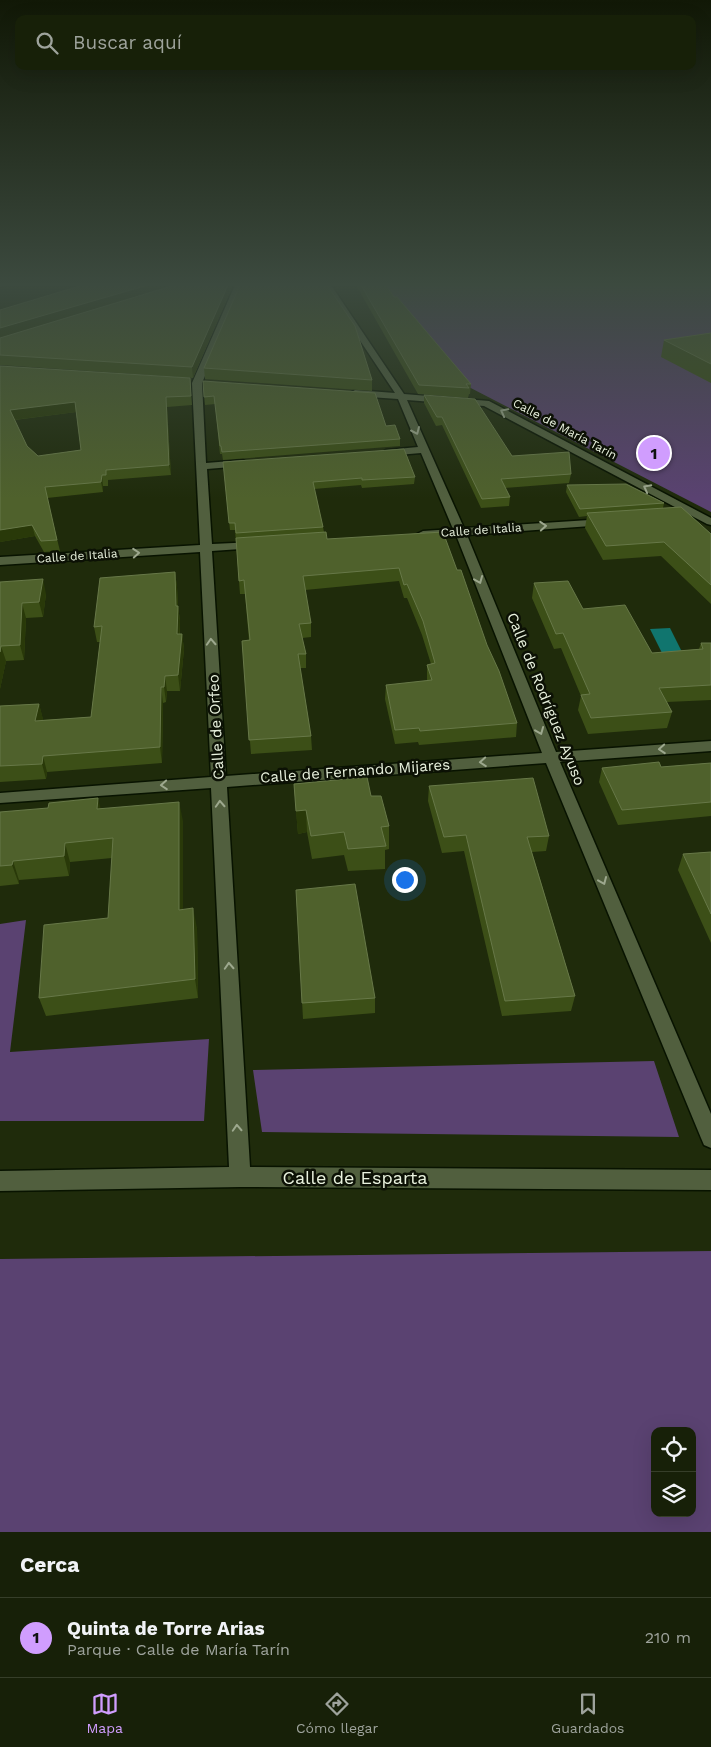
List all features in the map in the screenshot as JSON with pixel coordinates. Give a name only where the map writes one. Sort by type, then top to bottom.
[{"type":"street","name":"Calle de Orfeo","points":[[208,356],[197,383],[240,1177]]},
{"type":"street","name":"Calle de Rodríguez Ayuso","points":[[375,356],[401,396],[460,531],[551,758],[711,1138]]},
{"type":"street","points":[[343,393],[401,396]]},
{"type":"street","name":"Calle de María Tarín","points":[[401,396],[486,403],[711,522]]},
{"type":"street","points":[[376,453],[424,450]]},
{"type":"street","points":[[202,466],[250,463]]},
{"type":"street","points":[[673,517],[682,516],[690,511]]},
{"type":"street","name":"Calle de Italia","points":[[411,535],[614,521]]},
{"type":"street","name":"Calle de Italia","points":[[0,561],[264,544]]},
{"type":"street","name":"Calle de Fernando Mijares","points":[[0,798],[711,746]]},
{"type":"street","name":"Calle de Esparta","points":[[0,1181],[240,1177],[711,1180]]},
{"type":"shaded area","points":[[441,356],[711,356],[711,512],[463,384]]},
{"type":"shaded area","points":[[26,920],[10,1052],[209,1039],[204,1121],[0,1121],[0,924]]},
{"type":"shaded area","points":[[654,1061],[679,1137],[262,1132],[253,1070]]},
{"type":"shaded area","points":[[711,1251],[711,1532],[0,1532],[0,1259]]},
{"type":"water","points":[[670,628],[683,654],[663,655],[650,629]]},
{"type":"building","points":[[24,356],[197,356],[192,367]]},
{"type":"building","points":[[209,356],[365,356],[372,380],[204,368]]},
{"type":"building","points":[[402,356],[448,356],[471,384],[466,384],[469,388],[419,385]]},
{"type":"building","points":[[696,356],[711,356],[711,364]]},
{"type":"building","points":[[0,366],[190,378],[191,396],[166,397],[169,465],[106,470],[106,475],[102,475],[101,482],[45,487],[57,540],[41,541],[32,525],[0,530]],"holes":[[[75,402],[81,450],[38,456],[27,446],[10,410]]]},
{"type":"building","points":[[203,381],[375,393],[386,426],[395,425],[400,439],[222,452],[214,396],[204,397]]},
{"type":"building","points":[[424,395],[475,399],[512,456],[569,452],[571,474],[501,479],[510,497],[482,499],[442,417],[437,417]]},
{"type":"building","points":[[404,449],[415,477],[362,480],[362,478],[313,482],[323,527],[236,533],[235,523],[229,523],[223,462]]},
{"type":"building","points":[[626,484],[664,503],[580,509],[567,485]]},
{"type":"building","points":[[681,507],[711,534],[711,585],[664,542],[606,546],[587,513]]},
{"type":"building","points":[[326,532],[327,539],[443,532],[457,570],[461,570],[517,723],[420,731],[419,728],[395,730],[386,685],[432,680],[427,665],[435,663],[423,621],[407,584],[404,585],[399,568],[303,576],[311,623],[299,624],[306,654],[298,654],[311,736],[249,740],[242,641],[250,640],[244,580],[239,581],[236,538]]},
{"type":"building","points":[[175,572],[176,606],[178,606],[177,634],[182,634],[178,675],[165,676],[164,687],[161,687],[160,747],[43,756],[42,764],[0,766],[0,706],[39,704],[35,721],[91,717],[102,626],[94,627],[100,578]]},
{"type":"building","points":[[43,579],[39,602],[22,603],[20,645],[1,646],[0,652],[0,582]]},
{"type":"building","points":[[568,581],[583,609],[625,605],[652,653],[703,649],[701,643],[711,643],[711,685],[659,688],[672,712],[591,718],[581,695],[590,694],[563,633],[556,634],[534,583]]},
{"type":"building","points":[[659,762],[661,767],[711,763],[711,802],[622,810],[602,768]]},
{"type":"building","points":[[367,777],[371,796],[381,796],[389,826],[381,827],[386,846],[348,849],[344,832],[311,836],[306,810],[296,811],[294,784]]},
{"type":"building","points":[[533,778],[549,836],[527,837],[575,996],[505,1001],[466,835],[444,837],[429,786]]},
{"type":"building","points":[[98,798],[97,809],[179,802],[179,910],[193,908],[195,979],[39,998],[44,925],[108,918],[113,838],[65,843],[64,856],[13,861],[12,865],[0,866],[0,812],[48,808],[49,803]]},
{"type":"building","points":[[711,852],[711,914],[683,854]]},
{"type":"building","points":[[355,884],[375,998],[302,1003],[296,890]]},
{"type":"place","name":"Quinta de Torre Arias","points":[[654,453]]}]
